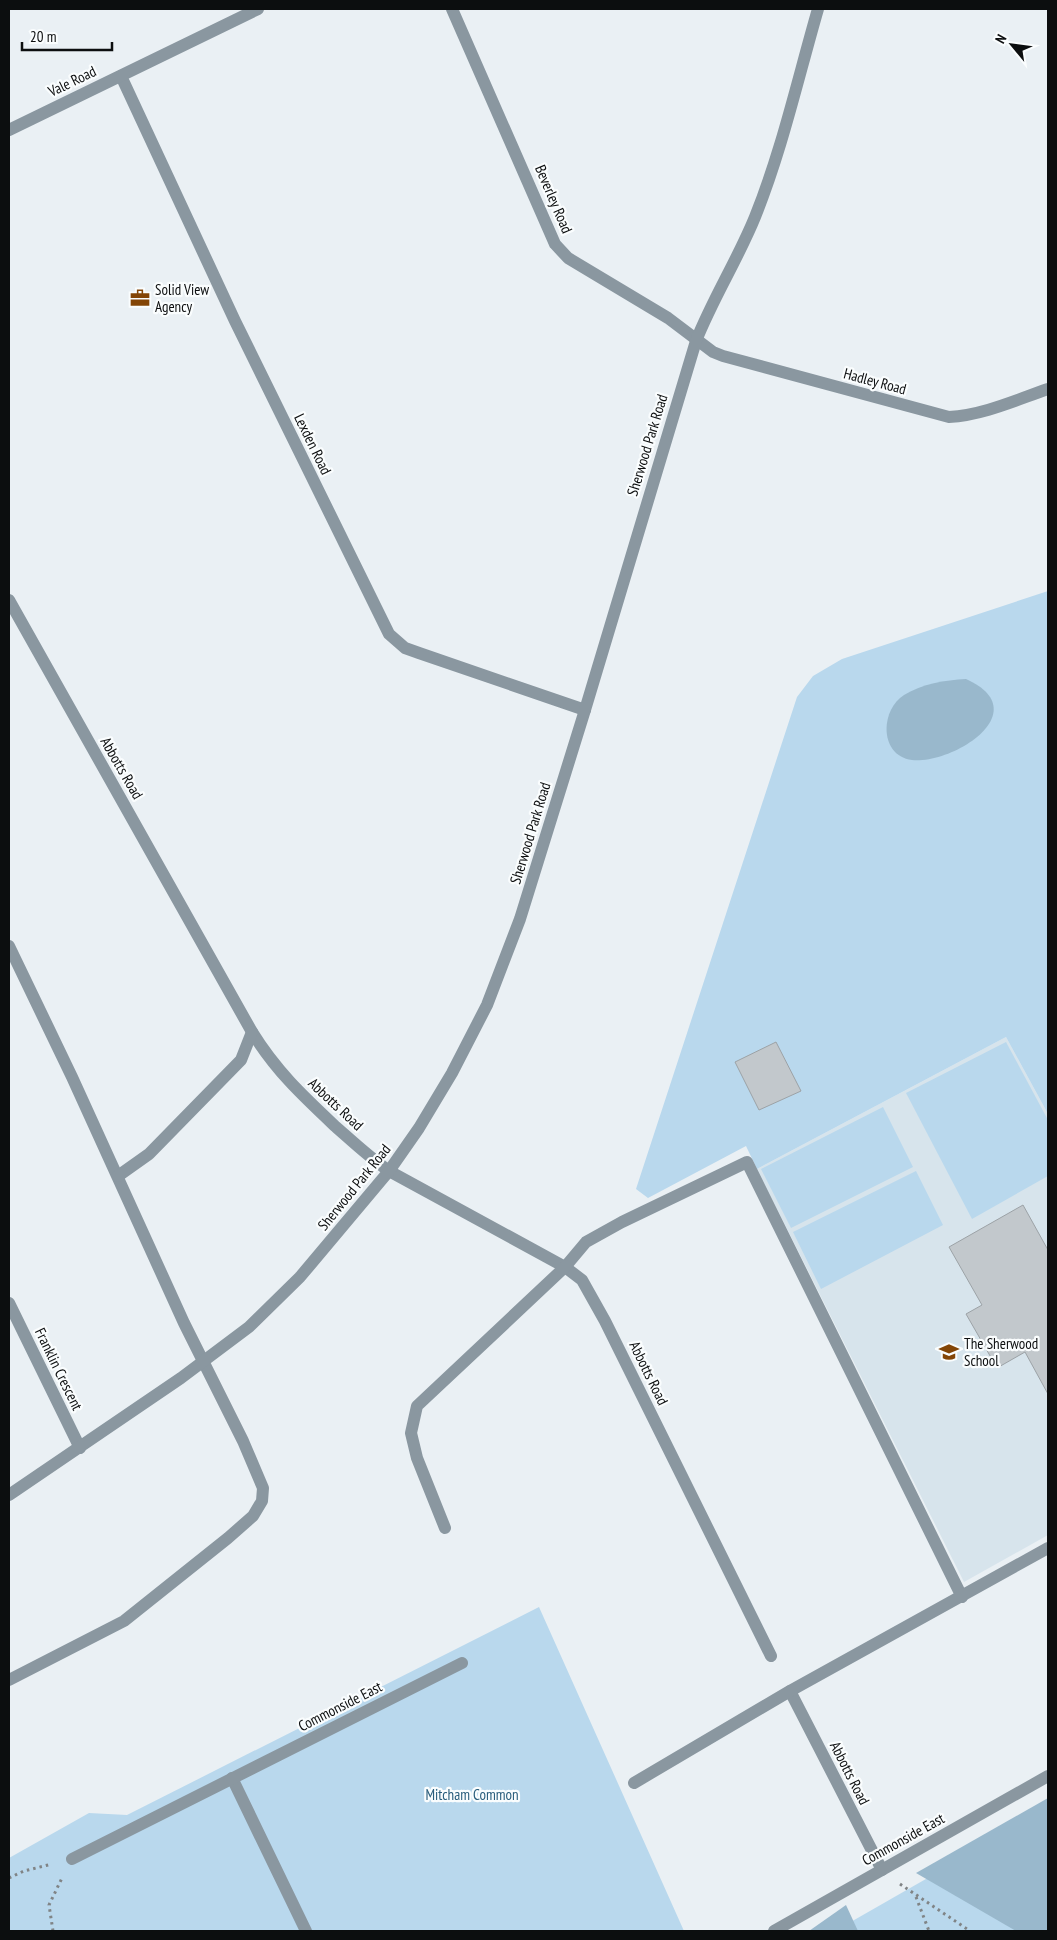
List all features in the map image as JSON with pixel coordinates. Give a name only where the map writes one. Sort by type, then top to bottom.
[{"type":"street","name":"Vale Road","points":[[9,130],[258,9]]},
{"type":"street","name":"Beverley Road","points":[[452,9],[555,244],[568,258],[668,318],[696,341]]},
{"type":"street","name":"Sherwood Park Road","points":[[9,1495],[202,1363],[249,1327],[300,1277],[349,1221],[389,1171],[419,1128],[452,1073],[487,1005],[520,918],[696,341],[713,302],[755,218],[784,129],[818,9]]},
{"type":"street","name":"Lexden Road","points":[[121,76],[235,321],[389,634],[405,648],[419,654],[585,710]]},
{"type":"street","name":"Hadley Road","points":[[696,341],[723,356],[950,417],[980,412],[1048,389]]},
{"type":"street","name":"Abbotts Road","points":[[9,600],[252,1032],[267,1057],[286,1080],[372,1160],[565,1267],[582,1280],[605,1321],[771,1656]]},
{"type":"street","points":[[9,946],[118,1176],[202,1363],[243,1442],[264,1494],[253,1516],[124,1621],[9,1680]]},
{"type":"street","points":[[118,1176],[149,1154],[241,1060],[252,1032]]},
{"type":"street","points":[[445,1528],[417,1458],[411,1433],[417,1406],[565,1267],[586,1242],[622,1222],[747,1162],[962,1597]]},
{"type":"street","name":"Franklin Crescent","points":[[9,1303],[80,1448]]},
{"type":"street","points":[[634,1782],[790,1691],[1048,1548]]},
{"type":"street","name":"Commonside East","points":[[72,1859],[462,1663]]},
{"type":"street","name":"Abbotts Road","points":[[790,1691],[882,1870]]},
{"type":"street","name":"Commonside East","points":[[774,1931],[1048,1776]]},
{"type":"street","points":[[232,1778],[306,1931]]},
{"type":"path","points":[[9,1878],[24,1871],[72,1859]]},
{"type":"path","points":[[53,1931],[49,1905],[72,1859]]},
{"type":"path","points":[[882,1870],[916,1896],[970,1931]]},
{"type":"path","points":[[916,1896],[929,1931]]},
{"type":"shaded area","points":[[966,679],[986,692],[993,706],[991,720],[981,733],[966,745],[948,754],[929,759],[912,760],[901,757],[893,750],[889,742],[887,721],[890,711],[896,702],[911,691],[926,685]]},
{"type":"shaded area","name":"The Sherwood School","points":[[1006,1037],[1048,1114],[1048,1535],[964,1582],[757,1169]]},
{"type":"shaded area","points":[[1048,1798],[1048,1931],[1016,1931],[916,1873]]},
{"type":"shaded area","points":[[846,1905],[858,1931],[809,1931]]},
{"type":"green space","points":[[1048,591],[1048,1114],[1006,1037],[757,1169],[746,1146],[648,1198],[636,1189],[797,697],[813,676],[842,659]]},
{"type":"green space","points":[[1006,1042],[1048,1120],[1048,1176],[972,1219],[906,1093]]},
{"type":"green space","points":[[883,1107],[913,1167],[791,1228],[761,1169]]},
{"type":"green space","points":[[916,1171],[943,1225],[821,1289],[793,1232]]},
{"type":"green space","name":"Mitcham Common","points":[[539,1607],[684,1931],[9,1931],[9,1858],[89,1813],[127,1815]]},
{"type":"green space","points":[[1048,1809],[1048,1931],[835,1931]]},
{"type":"building","points":[[776,1042],[801,1091],[759,1110],[735,1062]]},
{"type":"building","points":[[1023,1205],[1048,1250],[1048,1394],[1025,1352],[997,1368],[966,1314],[982,1305],[949,1247]]},
{"type":"place","name":"Solid View Agency","points":[[140,298]]},
{"type":"place","name":"The Sherwood School","points":[[949,1352]]}]
